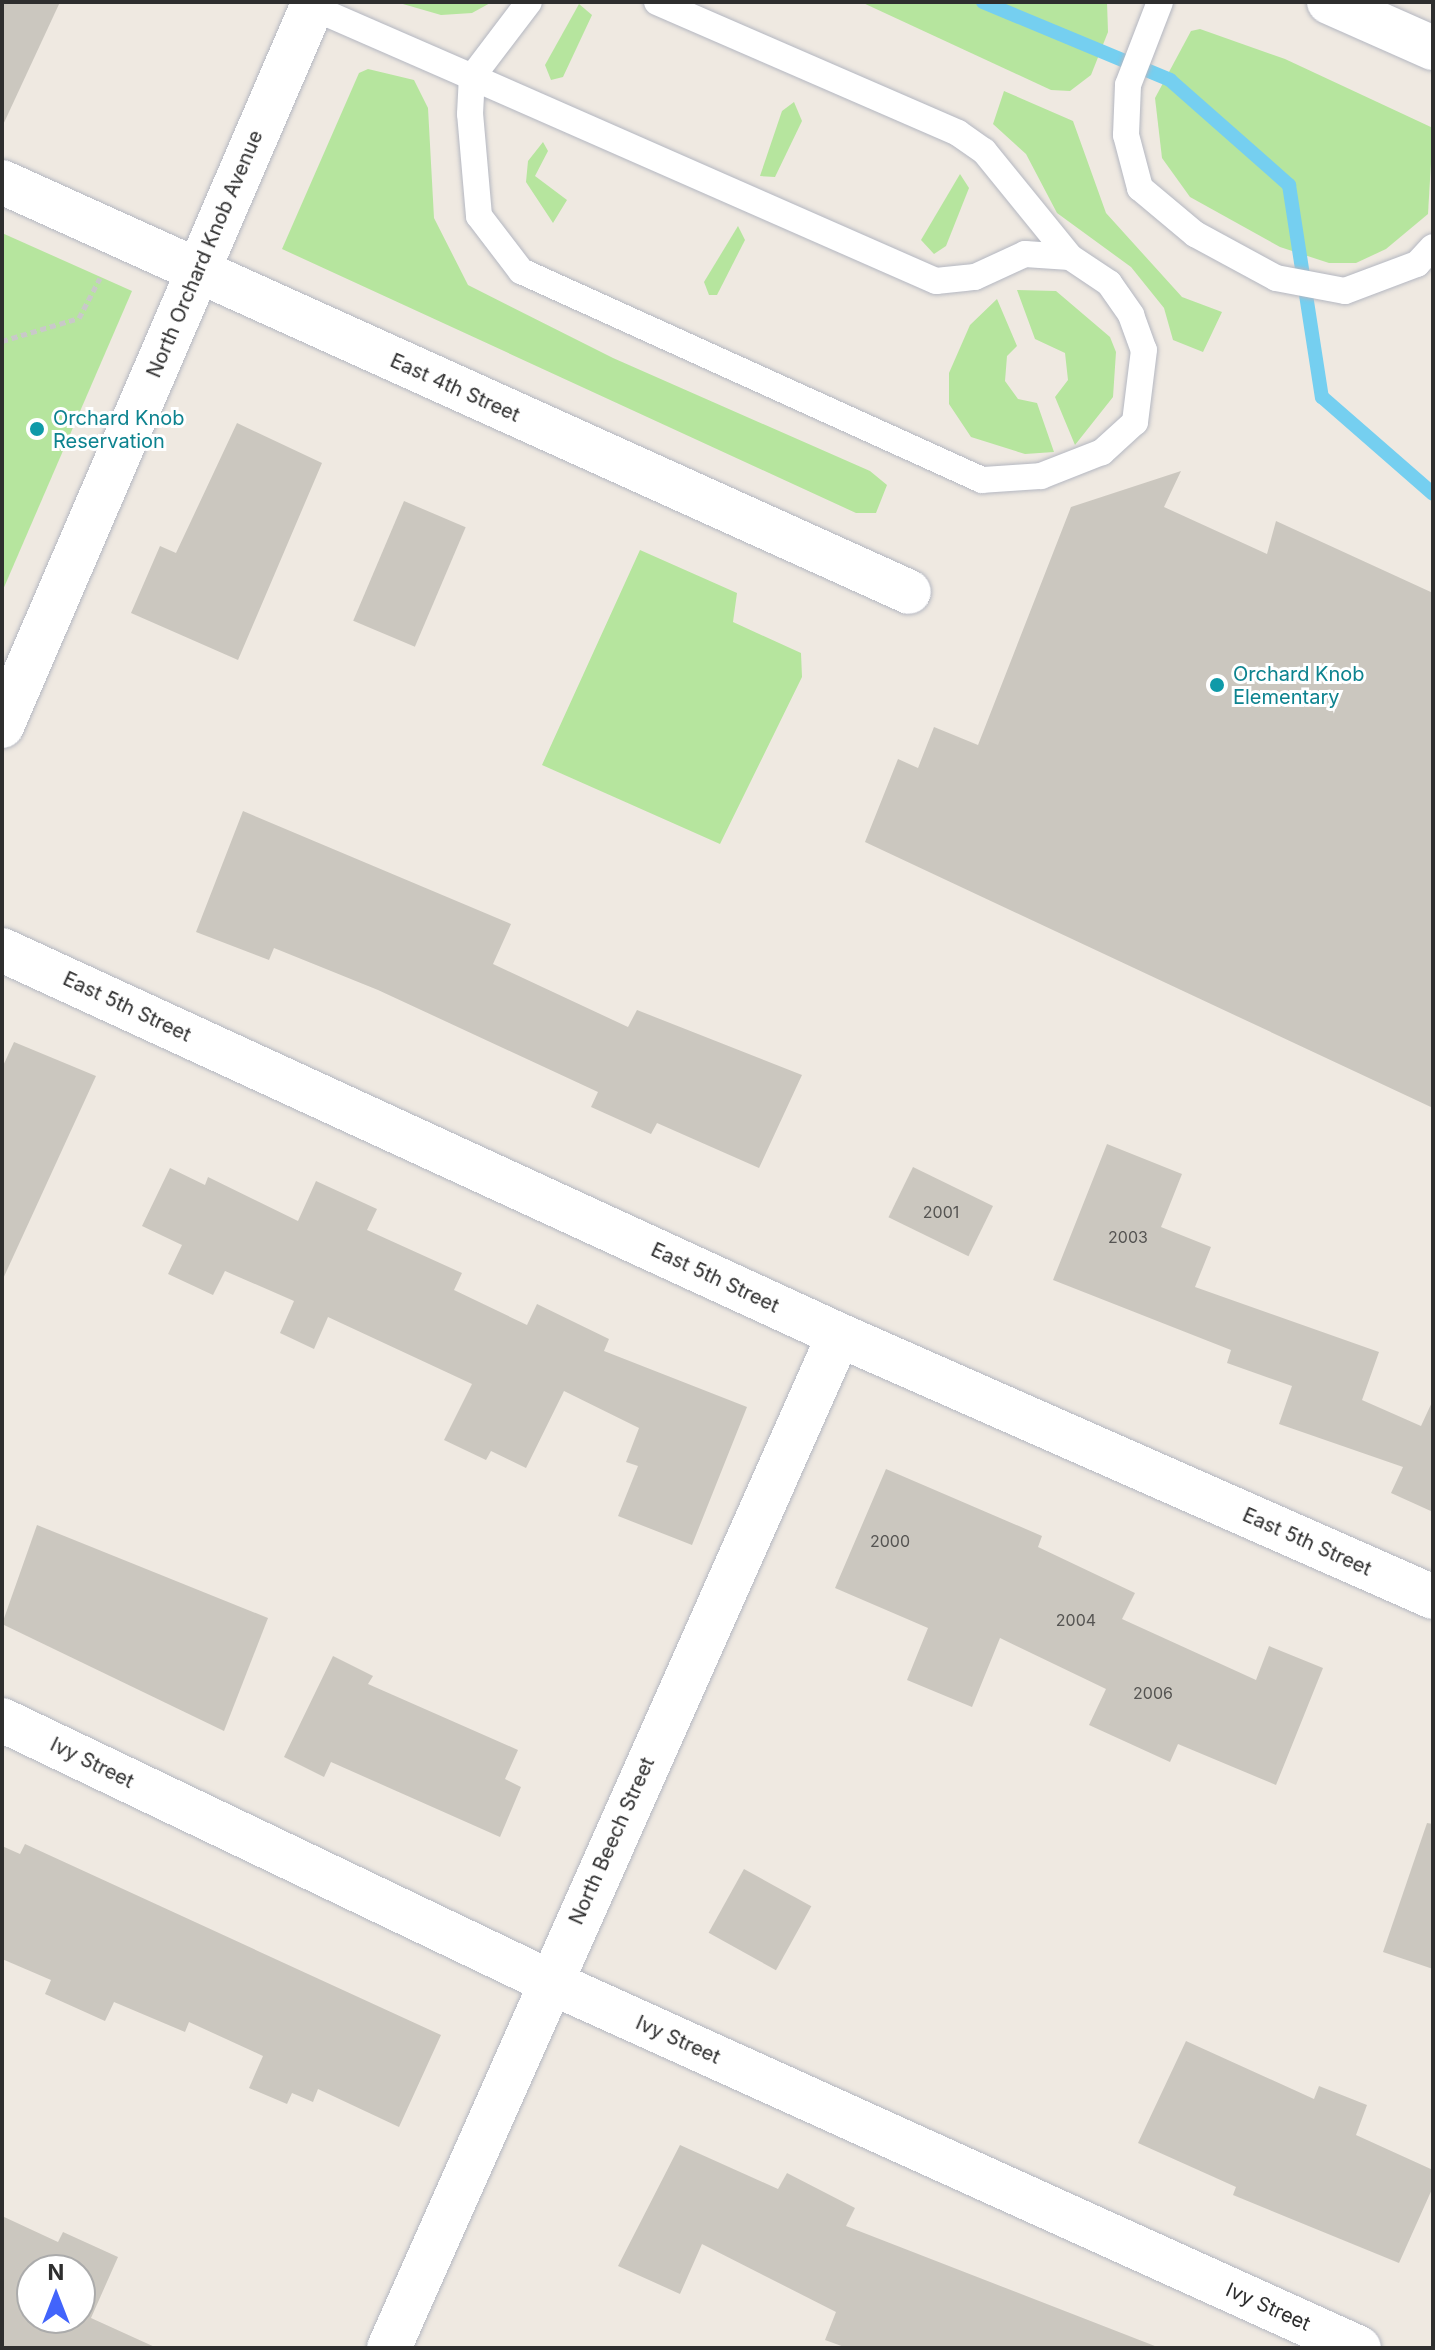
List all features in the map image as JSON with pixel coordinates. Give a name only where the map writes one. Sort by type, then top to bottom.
[{"type":"street","name":"North Orchard Knob Avenue","points":[[2,726],[313,4]]},
{"type":"street","points":[[1348,6],[1433,48]]},
{"type":"street","name":"East 4th Street","points":[[2,182],[909,592]]},
{"type":"street","name":"East 5th Street","points":[[2,950],[839,1335],[1433,1597]]},
{"type":"street","name":"North Beech Street","points":[[389,2348],[548,1981],[839,1335]]},
{"type":"street","name":"Ivy Street","points":[[2,1720],[548,1981],[1359,2348]]},
{"type":"lane","points":[[529,2],[472,77],[469,168],[479,216],[521,271],[982,480],[1041,476],[1102,452],[1135,422],[1144,350],[1131,315],[1109,283],[1070,257],[984,151],[958,133],[657,2]]},
{"type":"lane","points":[[1160,2],[1128,85],[1126,135],[1140,188],[1195,234],[1276,278],[1345,291],[1417,264],[1433,247]]},
{"type":"lane","points":[[313,4],[936,281],[975,277],[1025,254],[1070,257]]},
{"type":"path","points":[[2,341],[79,318],[100,278]]},
{"type":"green space","points":[[396,2],[492,2],[472,13],[441,15]]},
{"type":"green space","points":[[861,2],[1107,2],[1108,32],[1091,75],[1070,91],[1051,90]]},
{"type":"green space","points":[[579,4],[592,15],[563,77],[551,80],[545,65]]},
{"type":"green space","points":[[1200,29],[1285,59],[1433,128],[1428,214],[1386,249],[1356,263],[1329,263],[1280,247],[1190,197],[1162,158],[1155,98],[1191,31]]},
{"type":"green space","points":[[368,69],[414,80],[428,108],[434,218],[468,285],[613,358],[870,471],[887,485],[876,513],[856,513],[282,249],[359,73]]},
{"type":"green space","points":[[1004,91],[1073,121],[1106,213],[1182,297],[1222,312],[1203,352],[1173,340],[1164,308],[1131,267],[1057,213],[1026,154],[993,124]]},
{"type":"green space","points":[[794,102],[802,121],[775,177],[760,176],[782,111]]},
{"type":"green space","points":[[543,142],[548,151],[535,176],[567,200],[553,223],[526,182],[528,161]]},
{"type":"green space","points":[[960,174],[969,188],[946,246],[934,254],[921,240]]},
{"type":"green space","points":[[738,226],[745,240],[717,295],[709,295],[704,282]]},
{"type":"green space","name":"Orchard Knob Reservation","points":[[2,233],[132,291],[2,592]]},
{"type":"green space","points":[[1017,290],[1056,291],[1110,337],[1116,352],[1113,397],[1075,445],[1055,397],[1068,380],[1065,353],[1035,339]]},
{"type":"green space","points":[[997,299],[1017,346],[1007,356],[1005,381],[1018,399],[1037,403],[1054,452],[1025,454],[971,437],[949,404],[949,373],[970,325]]},
{"type":"green space","points":[[640,550],[737,593],[733,622],[801,653],[802,677],[720,844],[542,765]]},
{"type":"building","points":[[2,2],[60,2],[2,127]]},
{"type":"building","points":[[237,423],[322,463],[238,660],[131,613],[160,546],[176,553]]},
{"type":"building","name":"Orchard Knob Elementary","points":[[1181,471],[1164,507],[1267,554],[1276,521],[1433,593],[1433,1108],[865,842],[898,759],[918,768],[934,727],[978,745],[1071,507]]},
{"type":"building","points":[[404,501],[466,527],[415,647],[353,621]]},
{"type":"building","points":[[243,811],[511,924],[493,964],[628,1027],[637,1010],[802,1075],[759,1168],[657,1123],[651,1134],[591,1107],[598,1092],[378,990],[274,948],[269,960],[196,932]]},
{"type":"building","points":[[14,1042],[96,1076],[2,1281],[2,1068]]},
{"type":"building","points":[[1107,1144],[1182,1174],[1161,1227],[1211,1247],[1195,1287],[1379,1352],[1362,1400],[1421,1426],[1433,1400],[1433,1512],[1391,1493],[1403,1467],[1279,1424],[1292,1386],[1227,1363],[1231,1350],[1053,1280]]},
{"type":"building","points":[[913,1167],[993,1206],[968,1256],[888,1217]]},
{"type":"building","points":[[170,1168],[205,1185],[208,1177],[298,1221],[316,1181],[377,1209],[367,1230],[462,1273],[454,1290],[527,1325],[537,1304],[609,1339],[604,1351],[747,1407],[692,1545],[618,1516],[638,1466],[626,1462],[639,1428],[564,1391],[526,1468],[491,1451],[486,1460],[444,1440],[472,1384],[328,1317],[314,1349],[280,1333],[294,1301],[225,1271],[213,1295],[168,1274],[182,1245],[142,1226]]},
{"type":"building","points":[[886,1469],[1042,1536],[1038,1547],[1135,1593],[1122,1619],[1256,1680],[1269,1646],[1323,1668],[1276,1785],[1178,1744],[1170,1762],[1089,1725],[1106,1689],[1000,1638],[972,1707],[907,1680],[928,1628],[835,1588]]},
{"type":"building","points":[[37,1525],[268,1618],[224,1731],[2,1624]]},
{"type":"building","points":[[333,1656],[373,1676],[368,1684],[518,1750],[505,1779],[521,1787],[500,1837],[331,1762],[324,1777],[284,1757]]},
{"type":"building","points":[[1427,1823],[1433,1824],[1433,1969],[1383,1952]]},
{"type":"building","points":[[25,1844],[441,2035],[399,2127],[318,2089],[313,2102],[292,2093],[287,2104],[249,2088],[263,2056],[189,2022],[185,2032],[114,2002],[105,2021],[45,1994],[51,1980],[2,1959],[2,1846],[20,1854]]},
{"type":"building","points":[[744,1869],[811,1906],[776,1970],[709,1933]]},
{"type":"building","points":[[1186,2041],[1314,2099],[1319,2086],[1367,2105],[1356,2135],[1433,2170],[1433,2187],[1399,2263],[1233,2195],[1236,2187],[1138,2143]]},
{"type":"building","points":[[680,2145],[778,2189],[787,2173],[855,2208],[846,2226],[1160,2348],[847,2348],[825,2340],[836,2312],[702,2244],[680,2294],[618,2266]]},
{"type":"building","points":[[2,2216],[58,2242],[63,2232],[118,2257],[96,2307],[96,2254],[16,2254],[16,2334],[96,2334],[96,2320],[157,2348],[2,2348]]},
{"type":"waterway","points":[[983,2],[1170,80],[1289,185],[1322,397],[1433,494]]},
{"type":"place","name":"Orchard Knob Reservation","points":[[37,429]]},
{"type":"place","name":"Orchard Knob Elementary","points":[[1217,685]]}]
